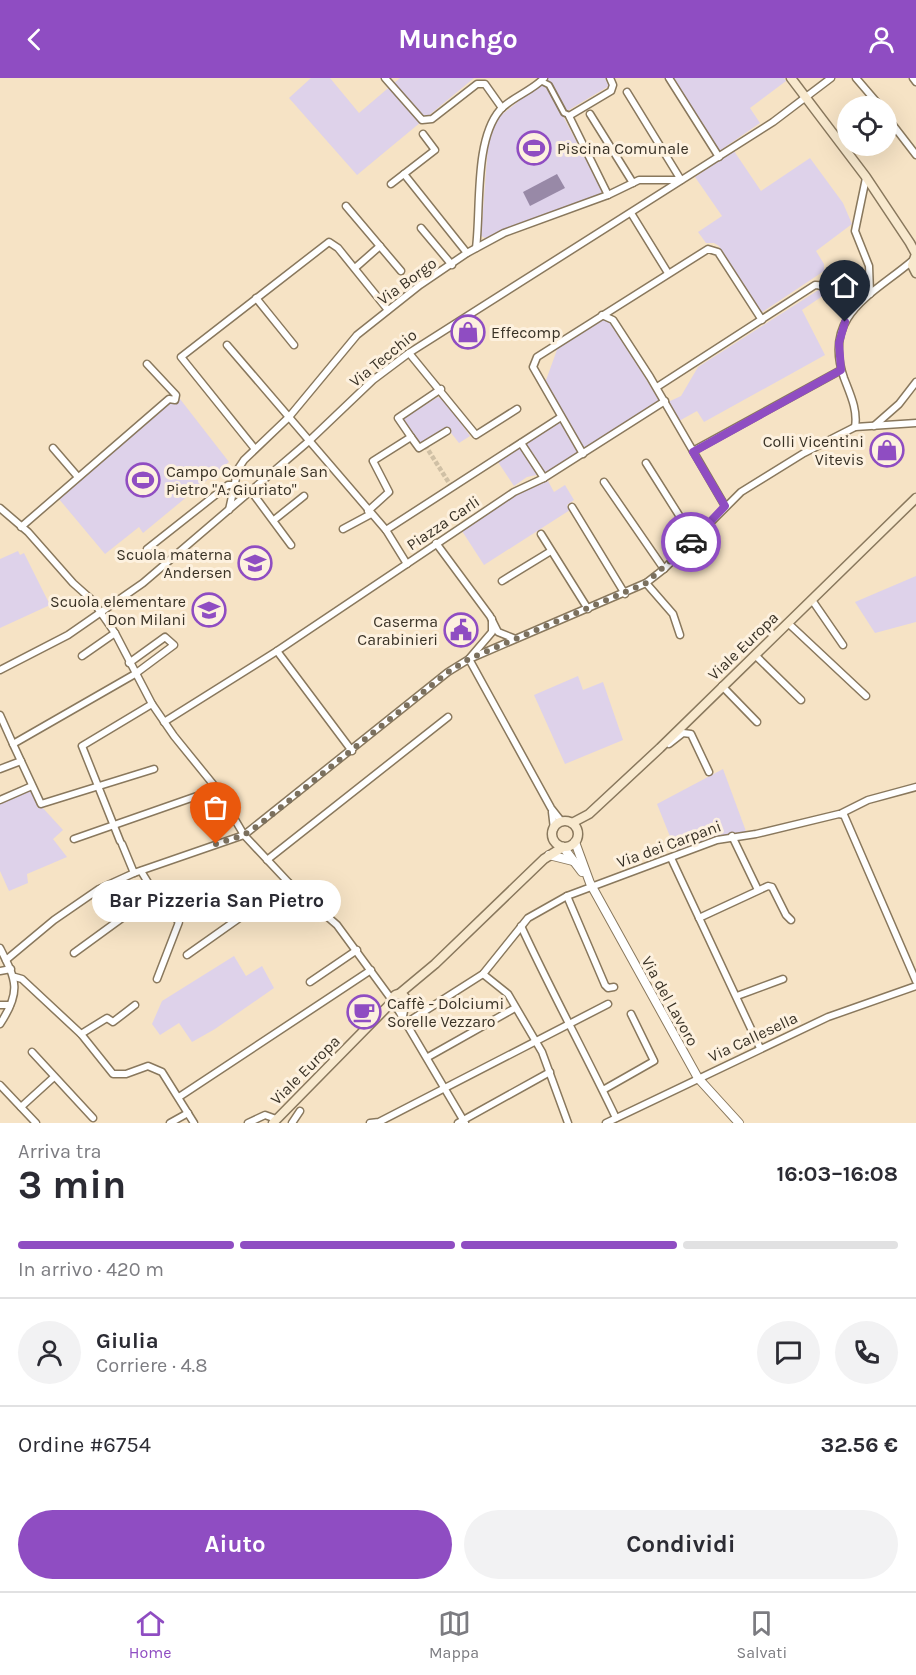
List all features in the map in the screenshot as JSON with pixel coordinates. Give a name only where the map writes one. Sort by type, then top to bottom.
[{"type":"main road","points":[[791,78],[916,241]]},
{"type":"main road","points":[[868,179],[914,258],[916,272]]},
{"type":"main road","name":"Viale Europa","points":[[572,823],[589,814],[660,748],[916,498]]},
{"type":"main road","name":"Viale Europa","points":[[577,838],[589,814]]},
{"type":"main road","points":[[562,822],[572,823],[577,838],[546,857],[553,833],[562,822]]},
{"type":"main road","points":[[553,833],[556,843],[563,846]]},
{"type":"main road","name":"Viale Europa","points":[[275,1121],[546,857]]},
{"type":"street","points":[[385,78],[422,120],[432,119],[477,84],[485,84],[502,108]]},
{"type":"street","points":[[569,115],[608,93],[613,85],[610,78]]},
{"type":"street","points":[[669,78],[718,157]]},
{"type":"street","name":"Via Tecchio","points":[[0,670],[68,635],[143,583],[309,441],[373,380],[409,353],[773,122],[831,78]]},
{"type":"street","points":[[856,78],[871,96]]},
{"type":"street","points":[[913,78],[916,82]]},
{"type":"street","points":[[476,248],[486,133],[490,123],[502,108],[543,80],[549,85],[564,113],[569,115],[608,195]]},
{"type":"street","points":[[627,92],[681,180]]},
{"type":"street","points":[[590,114],[633,183]]},
{"type":"street","points":[[897,131],[916,156]]},
{"type":"street","points":[[391,184],[435,150],[423,134]]},
{"type":"street","points":[[404,174],[467,253]]},
{"type":"street","name":"Via Borgo","points":[[229,510],[238,469],[255,449],[290,417],[357,335],[420,285],[467,253],[504,233],[608,195],[633,183],[648,179],[681,180]]},
{"type":"street","points":[[868,179],[855,231],[869,266],[870,294]]},
{"type":"street","points":[[346,206],[401,271]]},
{"type":"street","points":[[631,213],[668,273]]},
{"type":"street","points":[[421,228],[452,265]]},
{"type":"street","points":[[255,449],[181,357],[329,242],[355,268],[388,310]]},
{"type":"street","points":[[355,268],[380,246]]},
{"type":"street","points":[[583,454],[533,367],[537,357],[703,250],[713,249],[762,320]]},
{"type":"street","points":[[855,427],[857,418],[841,370],[839,343],[848,314],[914,258]]},
{"type":"street","points":[[902,269],[916,272]]},
{"type":"street","points":[[657,387],[819,284],[840,309],[848,314]]},
{"type":"street","points":[[256,298],[294,345]]},
{"type":"street","points":[[613,320],[614,306]]},
{"type":"street","points":[[599,316],[606,315],[613,320],[657,387],[725,506]]},
{"type":"street","points":[[227,345],[369,513],[386,530]]},
{"type":"street","points":[[409,353],[441,389],[476,435],[517,409]]},
{"type":"street","points":[[21,526],[169,399],[175,400],[176,395],[147,364]]},
{"type":"street","points":[[693,452],[841,370]]},
{"type":"street","points":[[899,404],[916,382]]},
{"type":"street","points":[[441,389],[398,418],[419,448],[447,431]]},
{"type":"street","points":[[874,426],[916,389]]},
{"type":"street","name":"Piazza Carli","points":[[561,417],[386,530],[407,564],[514,492],[544,478],[665,401]]},
{"type":"street","points":[[6,960],[99,889],[243,831],[352,751],[448,672],[469,659],[493,647],[625,594],[646,583],[664,569],[725,506],[777,469],[855,427],[916,423]]},
{"type":"street","points":[[342,529],[369,513],[389,492],[374,460],[411,437]]},
{"type":"street","points":[[521,443],[544,478]]},
{"type":"street","points":[[53,448],[78,477]]},
{"type":"street","points":[[646,464],[694,539]]},
{"type":"street","points":[[604,482],[664,569]]},
{"type":"street","points":[[147,549],[228,484],[234,485]]},
{"type":"street","points":[[251,491],[291,545]]},
{"type":"street","points":[[274,520],[304,496]]},
{"type":"street","points":[[572,507],[625,594]]},
{"type":"street","points":[[0,508],[21,526],[101,611],[152,704],[217,789],[243,831],[289,883],[337,925],[398,1001],[405,1019],[462,1122],[550,1072]]},
{"type":"street","points":[[542,534],[588,609]]},
{"type":"street","points":[[436,543],[492,619],[495,632],[493,647]]},
{"type":"street","points":[[502,581],[551,551]]},
{"type":"street","points":[[164,722],[277,651],[407,564]]},
{"type":"street","points":[[646,583],[673,614],[680,635]]},
{"type":"street","points":[[812,600],[843,645]]},
{"type":"street","points":[[788,623],[866,696]]},
{"type":"street","points":[[495,632],[515,639]]},
{"type":"street","points":[[469,659],[495,632]]},
{"type":"street","points":[[82,656],[115,633]]},
{"type":"street","points":[[13,744],[135,674],[174,645],[165,637],[129,663]]},
{"type":"street","points":[[277,651],[352,751]]},
{"type":"street","points":[[755,655],[801,700]]},
{"type":"street","points":[[469,659],[551,808],[562,822]]},
{"type":"street","points":[[722,686],[757,722]]},
{"type":"street","points":[[134,873],[82,746],[152,704]]},
{"type":"street","points":[[0,715],[41,804],[154,770]]},
{"type":"street","points":[[267,860],[448,717]]},
{"type":"street","points":[[660,748],[686,732],[696,740],[709,772]]},
{"type":"street","points":[[0,769],[21,761]]},
{"type":"street","points":[[0,800],[32,786]]},
{"type":"street","name":"Via dei Carpani","points":[[405,1019],[483,974],[521,926],[538,911],[591,885],[732,836],[756,834],[842,813],[868,800],[916,788]]},
{"type":"street","points":[[74,839],[217,789]]},
{"type":"street","points":[[551,808],[553,833]]},
{"type":"street","points":[[842,813],[916,981]]},
{"type":"street","points":[[732,836],[758,890]]},
{"type":"street","name":"Via del Lavoro","points":[[577,838],[591,885]]},
{"type":"street","name":"Via del Lavoro","points":[[563,846],[591,885],[698,1078],[739,1123]]},
{"type":"street","points":[[546,857],[563,857],[574,862]]},
{"type":"street","points":[[671,858],[760,1048]]},
{"type":"street","points":[[141,871],[155,894],[179,922],[157,979]]},
{"type":"street","points":[[187,955],[289,883]]},
{"type":"street","points":[[699,918],[768,886],[772,888],[791,921]]},
{"type":"street","points":[[74,953],[155,894]]},
{"type":"street","points":[[567,896],[605,985],[609,988],[614,987]]},
{"type":"street","points":[[521,926],[549,988],[570,1022],[616,1118]]},
{"type":"street","points":[[0,948],[11,969],[19,978],[81,1034],[113,1074],[126,1074],[148,1066],[156,1068],[179,1097],[194,1123]]},
{"type":"street","points":[[310,982],[357,950]]},
{"type":"street","points":[[0,971],[11,969]]},
{"type":"street","points":[[179,1097],[371,970]]},
{"type":"street","points":[[483,974],[508,994],[542,1052],[568,1123]]},
{"type":"street","points":[[0,1024],[10,1005],[19,978]]},
{"type":"street","points":[[737,996],[783,979]]},
{"type":"street","name":"Via Callesella","points":[[606,1123],[828,1017],[916,986]]},
{"type":"street","points":[[370,1123],[379,1122],[608,1004]]},
{"type":"street","points":[[0,1005],[10,1005]]},
{"type":"street","points":[[81,1034],[107,1018],[114,1021],[135,1005]]},
{"type":"street","points":[[428,1057],[515,1008]]},
{"type":"street","points":[[603,1090],[654,1061],[631,1014]]},
{"type":"street","points":[[32,1052],[93,1118]]},
{"type":"street","points":[[21,1107],[54,1077]]},
{"type":"street","points":[[0,1085],[36,1123]]},
{"type":"street","points":[[291,1123],[300,1111]]},
{"type":"street","points":[[170,1123],[188,1113]]},
{"type":"street","points":[[248,1123],[265,1115],[275,1121]]},
{"type":"shaded area","points":[[311,78],[330,78],[359,113],[400,78],[474,78],[357,175],[289,98]]},
{"type":"shaded area","name":"Piscina Comunale","points":[[547,78],[605,78],[609,86],[562,114],[602,191],[599,197],[510,227],[487,239],[481,236],[489,133],[494,121]]},
{"type":"shaded area","points":[[671,78],[784,78],[786,81],[750,108],[760,123],[718,152]]},
{"type":"shaded area","points":[[734,151],[761,191],[810,158],[843,203],[852,224],[816,251],[824,264],[824,271],[761,313],[719,246],[706,243],[698,232],[722,216],[695,177]]},
{"type":"shaded area","points":[[557,174],[565,188],[530,206],[523,192]]},
{"type":"shaded area","points":[[820,289],[824,295],[802,310],[825,355],[704,422],[697,411],[679,421],[668,402],[681,396],[698,367]]},
{"type":"shaded area","points":[[603,318],[610,320],[659,400],[546,473],[527,477],[514,486],[498,462],[565,418],[545,383],[558,347]]},
{"type":"shaded area","points":[[438,397],[446,402],[470,436],[459,443],[448,429],[421,445],[401,420]]},
{"type":"shaded area","name":"Campo Comunale San Pietro \"A. Giuriato\"","points":[[180,399],[229,462],[143,533],[139,527],[105,554],[59,499],[169,402],[174,404]]},
{"type":"shaded area","points":[[548,481],[554,492],[565,485],[574,500],[567,505],[570,510],[484,565],[462,531],[517,494]]},
{"type":"shaded area","points":[[18,551],[20,555],[24,553],[50,605],[0,628],[0,559]]},
{"type":"shaded area","points":[[916,576],[916,622],[875,633],[855,602]]},
{"type":"shaded area","points":[[578,676],[583,690],[603,682],[623,740],[565,764],[534,695]]},
{"type":"shaded area","points":[[723,769],[747,834],[677,854],[657,804]]},
{"type":"shaded area","points":[[30,788],[38,808],[42,807],[63,830],[53,839],[67,857],[27,874],[28,883],[9,891],[0,871],[0,799]]},
{"type":"shaded area","points":[[234,956],[246,976],[262,966],[274,988],[192,1042],[179,1023],[160,1035],[152,1024],[162,1001]]},
{"type":"tunnel","points":[[425,445],[451,486]]},
{"type":"way so far","points":[[216,844],[244,835],[259,825],[448,672],[493,647],[625,594],[646,583],[691,542]]},
{"type":"place","name":"Piscina Comunale","points":[[534,148]]},
{"type":"place","name":"Effecomp","points":[[468,332]]},
{"type":"place","name":"Colli Vicentini Vitevis","points":[[887,450]]},
{"type":"place","name":"Campo Comunale San Pietro \"A. Giuriato\"","points":[[143,480]]},
{"type":"place","name":"Scuola materna Andersen","points":[[255,563]]},
{"type":"place","name":"Scuola elementare Don Milani","points":[[209,610]]},
{"type":"place","name":"Caserma Carabinieri","points":[[461,630]]},
{"type":"place","name":"Bar Pizzeria San Pietro","points":[[216,844]]},
{"type":"place","name":"Caffè - Dolciumi Sorelle Vezzaro","points":[[364,1012]]},
{"type":"route","points":[[691,542],[725,506],[693,452],[841,370],[838,354],[845,322]]}]
